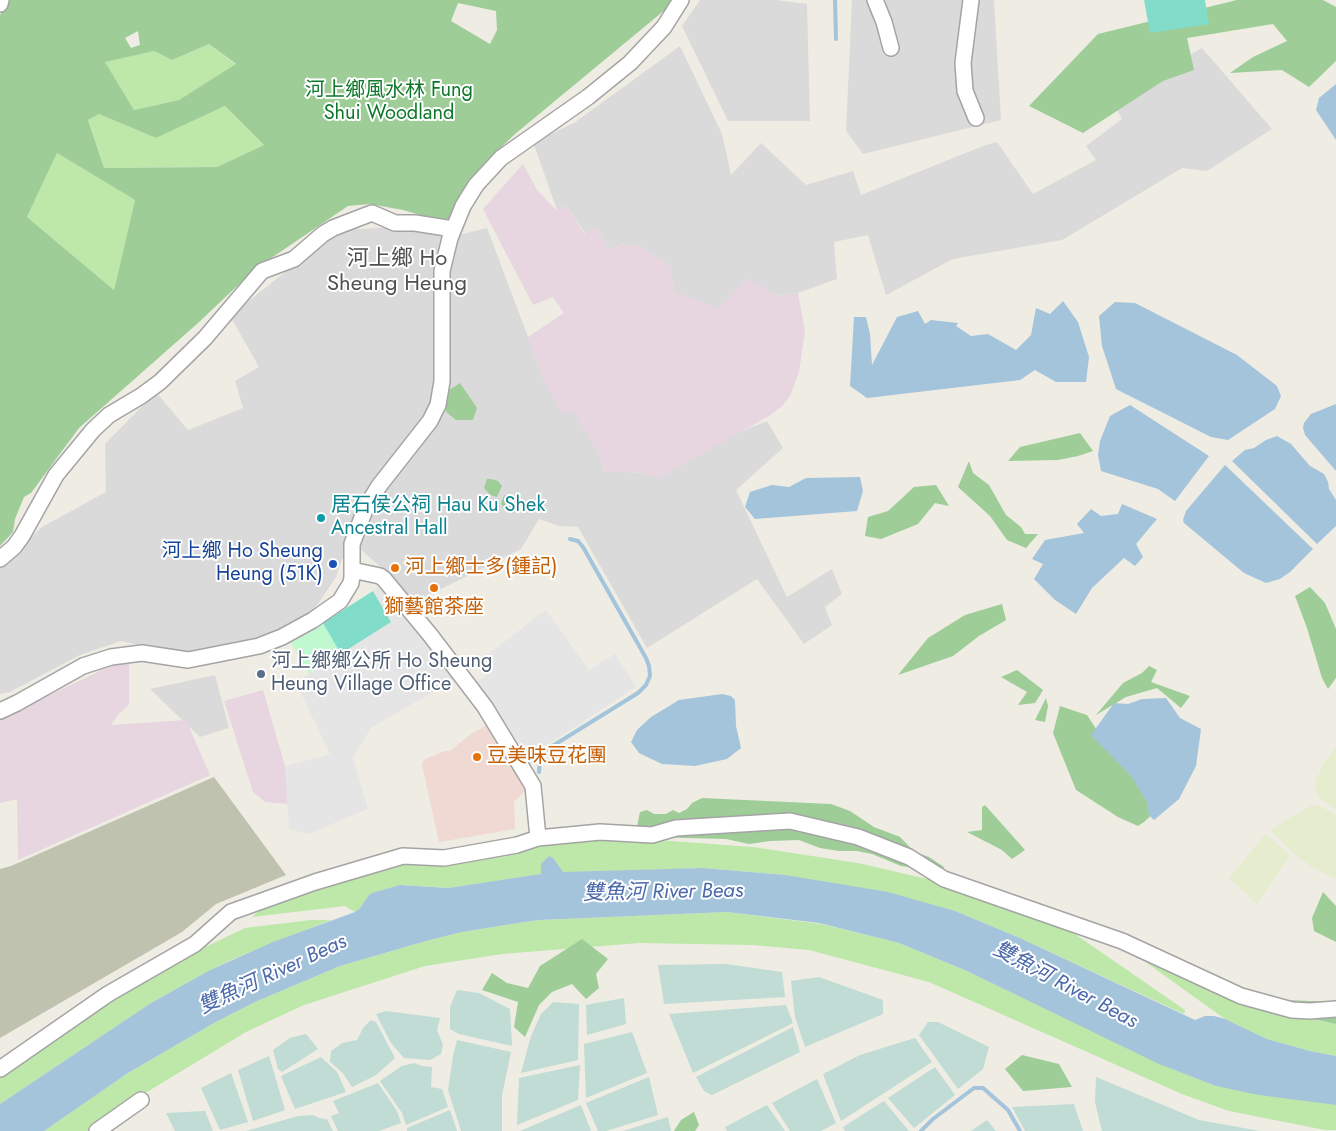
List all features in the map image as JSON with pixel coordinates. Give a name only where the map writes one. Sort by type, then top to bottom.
[{"type":"street","points":[[0,4],[1,0]]},
{"type":"street","points":[[0,710],[18,703],[71,672],[111,657],[142,653],[188,660],[259,646],[290,633],[332,608],[340,600],[351,583],[352,544],[369,501],[425,428],[438,405],[442,381],[442,271],[446,248],[470,194],[490,168],[513,148],[588,97],[630,63],[664,27],[682,0]]},
{"type":"street","points":[[875,0],[884,22],[891,48]]},
{"type":"street","points":[[971,0],[963,63],[965,91],[976,118]]},
{"type":"street","points":[[0,559],[14,547],[22,536],[56,475],[93,430],[109,415],[160,382],[205,338],[262,271],[294,258],[333,228],[372,213],[395,223],[415,223],[453,229]]},
{"type":"street","points":[[352,570],[380,576],[384,579],[442,650],[484,707],[533,786],[538,838]]},
{"type":"street","points":[[0,1069],[108,994],[195,944],[231,912],[315,882],[404,856],[444,858],[516,845],[538,838],[600,832],[652,835],[676,828],[790,821],[858,837],[909,857],[944,879],[1122,941],[1241,996],[1292,1010],[1336,1009]]},
{"type":"street","points":[[97,1131],[141,1100]]},
{"type":"shaded area","points":[[700,0],[776,0],[807,4],[810,121],[728,121],[682,26]]},
{"type":"shaded area","points":[[852,0],[994,0],[1001,120],[863,154],[846,131]]},
{"type":"shaded area","points":[[1144,0],[1205,0],[1209,24],[1150,33]]},
{"type":"shaded area","points":[[680,46],[722,134],[731,175],[761,143],[806,185],[853,171],[861,195],[997,142],[1033,194],[1096,160],[1086,146],[1122,119],[1112,100],[1202,48],[1272,129],[1207,171],[1182,168],[1062,240],[953,259],[886,295],[868,235],[834,242],[837,279],[798,293],[778,296],[747,279],[719,309],[674,292],[670,266],[638,245],[629,247],[624,244],[609,250],[596,229],[586,234],[566,206],[557,210],[533,142],[574,123]]},
{"type":"shaded area","points":[[523,164],[537,190],[556,210],[566,206],[585,234],[596,229],[609,250],[625,244],[629,247],[638,245],[670,266],[674,292],[719,309],[747,278],[778,296],[798,293],[805,331],[799,372],[790,396],[782,406],[769,416],[659,478],[644,473],[604,471],[599,454],[574,411],[563,415],[547,387],[528,337],[564,313],[553,297],[533,305],[483,209]]},
{"type":"shaded area","points":[[397,227],[446,232],[436,376],[429,411],[358,511],[336,577],[313,611],[262,637],[238,644],[180,654],[121,641],[80,655],[10,692],[0,694],[0,566],[42,527],[106,492],[105,444],[156,392],[188,430],[243,408],[235,381],[259,367],[230,316],[338,230]]},
{"type":"shaded area","points":[[487,228],[547,387],[574,411],[599,454],[604,471],[645,473],[659,478],[735,434],[767,421],[783,448],[736,490],[787,597],[832,569],[842,594],[825,607],[832,625],[804,644],[757,579],[647,648],[578,527],[559,526],[539,519],[521,549],[413,603],[386,572],[356,545],[371,504],[432,424],[446,266],[455,236]]},
{"type":"shaded area","points":[[381,583],[457,678],[371,728],[353,757],[368,809],[308,834],[289,829],[285,766],[330,754],[296,683],[391,622],[373,591]]},
{"type":"shaded area","points":[[373,591],[392,622],[341,654],[323,623]]},
{"type":"shaded area","points":[[546,610],[589,670],[615,654],[636,687],[544,747],[533,759],[529,768],[472,685],[484,677],[494,663],[487,655]]},
{"type":"shaded area","points":[[129,657],[129,704],[111,725],[186,720],[210,775],[18,860],[17,799],[0,803],[0,719]]},
{"type":"shaded area","points":[[215,675],[229,728],[200,737],[150,689]]},
{"type":"shaded area","points":[[263,690],[285,766],[288,804],[265,802],[253,792],[224,701]]},
{"type":"shaded area","points":[[487,725],[529,786],[514,802],[515,829],[439,842],[422,765],[424,760],[444,751],[450,751],[471,734]]},
{"type":"shaded area","points":[[1336,747],[1336,810],[1318,797],[1315,786],[1324,763]]},
{"type":"shaded area","points":[[214,777],[286,875],[216,904],[182,932],[0,1038],[0,869],[11,866]]},
{"type":"shaded area","points":[[1312,805],[1318,805],[1336,815],[1336,879],[1315,869],[1295,855],[1270,830]]},
{"type":"shaded area","points":[[1266,834],[1290,856],[1257,904],[1229,878]]},
{"type":"shaded area","points":[[726,964],[782,972],[785,997],[664,1004],[658,965]]},
{"type":"shaded area","points":[[819,977],[883,1000],[883,1014],[805,1047],[795,1017],[791,981]]},
{"type":"shaded area","points":[[457,990],[479,993],[510,1009],[512,1046],[459,1034],[450,1029],[450,1007]]},
{"type":"shaded area","points":[[624,998],[626,1024],[587,1035],[586,1005]]},
{"type":"shaded area","points":[[553,1002],[579,1004],[578,1060],[521,1073],[531,1036],[541,1014]]},
{"type":"shaded area","points":[[786,1005],[793,1023],[693,1073],[669,1014]]},
{"type":"shaded area","points":[[386,1011],[440,1018],[437,1030],[443,1045],[441,1054],[430,1060],[404,1058],[391,1043],[376,1014]]},
{"type":"shaded area","points":[[371,1020],[376,1022],[395,1058],[376,1075],[352,1087],[343,1073],[330,1062],[331,1051],[342,1043],[357,1040],[363,1028]]},
{"type":"shaded area","points":[[928,1022],[938,1022],[989,1047],[983,1069],[958,1089],[919,1035]]},
{"type":"shaded area","points":[[793,1027],[800,1052],[712,1095],[704,1091],[696,1077]]},
{"type":"shaded area","points":[[632,1032],[647,1073],[586,1098],[584,1044]]},
{"type":"shaded area","points":[[306,1034],[318,1049],[282,1072],[278,1069],[273,1050],[290,1038]]},
{"type":"shaded area","points":[[915,1038],[932,1062],[841,1121],[823,1074],[860,1055]]},
{"type":"shaded area","points":[[457,1040],[511,1052],[502,1095],[502,1131],[461,1131],[448,1090]]},
{"type":"shaded area","points":[[269,1056],[285,1110],[253,1121],[238,1070]]},
{"type":"shaded area","points":[[321,1057],[337,1072],[346,1092],[295,1109],[281,1076]]},
{"type":"shaded area","points":[[414,1063],[432,1067],[431,1087],[442,1089],[448,1107],[406,1125],[402,1113],[380,1081],[402,1066]]},
{"type":"shaded area","points":[[580,1065],[578,1100],[517,1125],[519,1078]]},
{"type":"shaded area","points":[[935,1067],[955,1095],[914,1128],[888,1098]]},
{"type":"shaded area","points":[[231,1073],[248,1122],[220,1130],[201,1088]]},
{"type":"shaded area","points":[[649,1077],[658,1115],[606,1131],[598,1131],[586,1103]]},
{"type":"shaded area","points":[[1096,1077],[1199,1120],[1260,1131],[1102,1131],[1095,1102]]},
{"type":"shaded area","points":[[817,1079],[836,1123],[821,1131],[790,1131],[772,1103]]},
{"type":"shaded area","points":[[378,1083],[397,1111],[401,1123],[379,1131],[338,1131],[331,1116],[339,1113],[333,1101]]},
{"type":"shaded area","points":[[884,1101],[909,1131],[845,1131],[843,1127]]},
{"type":"shaded area","points":[[1074,1104],[1083,1131],[1025,1131],[1012,1107]]},
{"type":"shaded area","points":[[581,1105],[591,1131],[520,1131]]},
{"type":"shaded area","points":[[767,1105],[785,1131],[727,1131],[725,1127]]},
{"type":"shaded area","points":[[450,1110],[457,1131],[407,1131],[407,1128]]},
{"type":"shaded area","points":[[205,1111],[213,1131],[175,1131],[166,1113]]},
{"type":"shaded area","points":[[313,1115],[327,1119],[333,1131],[246,1131],[298,1116]]},
{"type":"shaded area","points":[[668,1117],[671,1131],[623,1131]]},
{"type":"shaded area","points":[[987,1120],[996,1131],[971,1131]]},
{"type":"green space","name":"河上鄉風水林 Fung Shui Woodland","points":[[9,0],[672,0],[666,9],[515,134],[489,159],[473,178],[449,223],[403,210],[370,204],[348,206],[255,269],[198,323],[79,428],[31,493],[24,497],[15,519],[13,532],[0,546],[0,15]],"holes":[[[458,3],[496,11],[497,30],[490,44],[451,21]],[[138,31],[140,45],[131,48],[125,38]],[[209,44],[236,64],[179,100],[134,110],[105,62],[154,51],[172,60]],[[225,106],[264,145],[217,167],[104,168],[88,120],[99,114],[156,138]],[[57,153],[135,200],[114,290],[27,217]]]},
{"type":"green space","points":[[1237,0],[1323,0],[1336,7],[1336,61],[1309,87],[1282,70],[1230,73],[1253,57],[1287,41],[1273,24],[1187,38],[1194,70],[1163,81],[1083,133],[1029,106],[1098,34]]},
{"type":"green space","points":[[209,44],[236,65],[179,100],[134,110],[104,61],[154,51],[172,60]]},
{"type":"green space","points":[[225,106],[264,145],[217,167],[104,168],[88,120],[99,114],[156,138]]},
{"type":"green space","points":[[57,153],[135,200],[114,290],[27,217]]},
{"type":"green space","points":[[460,383],[477,408],[473,420],[456,420],[447,413],[443,402],[444,393]]},
{"type":"green space","points":[[1080,433],[1093,451],[1058,460],[1008,461],[1020,447]]},
{"type":"green space","points":[[969,461],[973,473],[989,485],[1006,515],[1021,527],[1025,534],[1038,534],[1026,548],[1007,540],[990,516],[958,487]]},
{"type":"green space","points":[[487,479],[498,481],[502,486],[497,497],[490,495],[484,488]]},
{"type":"green space","points":[[936,485],[949,506],[935,503],[918,524],[881,539],[865,536],[868,517],[888,511],[914,487]]},
{"type":"green space","points":[[504,495],[516,496],[519,501],[514,513],[507,511],[501,504]]},
{"type":"green space","points":[[1310,587],[1325,603],[1336,629],[1336,678],[1328,689],[1322,678],[1295,596]]},
{"type":"green space","points":[[373,591],[392,622],[309,674],[291,643]]},
{"type":"green space","points":[[1002,604],[1006,620],[979,636],[953,656],[898,675],[928,638],[965,615]]},
{"type":"green space","points":[[1149,666],[1157,670],[1151,682],[1190,696],[1181,708],[1157,688],[1126,697],[1096,715],[1123,683],[1142,673]]},
{"type":"green space","points":[[1017,670],[1043,690],[1035,703],[1018,705],[1027,692],[1001,677]]},
{"type":"green space","points":[[1046,698],[1048,706],[1045,722],[1035,720]]},
{"type":"green space","points":[[1060,706],[1087,715],[1104,741],[1128,765],[1156,811],[1144,822],[1138,826],[1118,817],[1076,790],[1053,733]]},
{"type":"green space","points":[[702,798],[831,804],[850,811],[874,827],[900,837],[915,852],[929,857],[944,867],[941,871],[901,866],[872,854],[820,848],[799,840],[749,844],[726,839],[649,837],[636,831],[640,812],[647,810],[654,814],[666,814],[673,810],[679,813]]},
{"type":"green space","points":[[985,805],[1025,850],[1012,859],[1002,850],[967,832],[982,830],[982,807]]},
{"type":"green space","points":[[616,837],[753,847],[858,863],[962,887],[1069,930],[1185,1010],[1184,1014],[1020,938],[955,911],[785,875],[703,868],[563,873],[541,864],[542,874],[503,880],[448,888],[400,885],[369,895],[355,912],[345,906],[252,917],[261,909],[286,898],[399,862],[542,842]]},
{"type":"green space","points":[[1323,892],[1336,906],[1336,942],[1314,931],[1312,918]]},
{"type":"green space","points":[[727,912],[821,924],[899,943],[967,971],[1170,1068],[1216,1086],[1336,1105],[1336,1130],[1325,1130],[1229,1111],[1182,1094],[929,982],[809,950],[752,945],[639,943],[502,954],[425,966],[304,1005],[246,1032],[142,1095],[90,1131],[44,1131],[128,1073],[214,1023],[255,1002],[340,966],[462,932],[524,922]]},
{"type":"green space","points":[[311,920],[331,920],[210,970],[151,1003],[0,1104],[0,1075],[103,1002],[197,951],[245,928]]},
{"type":"green space","points":[[582,939],[608,959],[596,974],[599,988],[586,999],[572,984],[552,992],[539,1005],[525,1037],[514,1027],[518,1002],[482,990],[492,973],[507,983],[528,988],[540,966]]},
{"type":"green space","points":[[1119,943],[1279,1013],[1336,1024],[1336,1056],[1267,1039],[1225,1019]]},
{"type":"green space","points":[[1284,1000],[1336,1002],[1336,1024],[1276,1011],[1276,1003]]},
{"type":"green space","points":[[1022,1055],[1059,1064],[1072,1087],[1023,1091],[1005,1069]]},
{"type":"green space","points":[[694,1112],[699,1125],[695,1131],[674,1131],[681,1120]]},
{"type":"water","points":[[1336,84],[1336,140],[1316,110],[1319,98]]},
{"type":"water","points":[[1063,301],[1078,322],[1089,357],[1086,382],[1056,382],[1035,370],[1020,380],[867,398],[850,386],[854,317],[866,317],[870,334],[872,365],[897,317],[918,311],[925,324],[931,320],[958,323],[956,326],[971,336],[988,334],[1016,350],[1031,335],[1036,308],[1050,314]]},
{"type":"water","points":[[1115,302],[1135,303],[1237,355],[1277,386],[1281,396],[1275,409],[1228,440],[1211,437],[1116,389],[1102,346],[1099,316]]},
{"type":"water","points":[[1336,404],[1336,471],[1305,435],[1303,428],[1304,423],[1311,414]]},
{"type":"water","points":[[1130,405],[1209,456],[1175,501],[1158,489],[1101,471],[1098,455],[1100,441],[1110,416]]},
{"type":"water","points":[[1277,436],[1291,444],[1310,466],[1324,474],[1329,489],[1336,500],[1336,526],[1317,544],[1232,461],[1245,450],[1254,448],[1266,440]]},
{"type":"water","points":[[1225,465],[1313,549],[1290,572],[1280,579],[1266,583],[1244,573],[1184,523],[1186,511]]},
{"type":"water","points":[[860,477],[863,491],[857,511],[755,519],[745,507],[750,492],[772,485],[789,487],[806,478]]},
{"type":"water","points":[[1122,504],[1157,519],[1136,544],[1143,557],[1135,566],[1124,558],[1092,588],[1076,614],[1055,600],[1034,579],[1043,564],[1032,559],[1045,540],[1084,533],[1077,524],[1091,509],[1101,516],[1118,514]]},
{"type":"water","points":[[722,694],[731,696],[735,700],[736,726],[741,748],[727,759],[695,766],[662,764],[639,753],[631,742],[637,730],[651,717],[679,700]]},
{"type":"water","points":[[1166,698],[1180,718],[1201,729],[1196,766],[1179,799],[1154,820],[1149,815],[1147,802],[1131,776],[1091,735],[1114,703],[1128,704],[1142,699]]},
{"type":"water","name":"雙魚河 River Beas","points":[[549,856],[553,858],[563,872],[703,868],[785,875],[888,892],[955,911],[1020,938],[1195,1020],[1205,1016],[1214,1016],[1225,1019],[1267,1039],[1336,1056],[1336,1105],[1259,1095],[1216,1086],[1159,1064],[967,971],[899,943],[819,923],[727,912],[524,922],[462,932],[340,966],[255,1002],[214,1023],[128,1073],[44,1131],[0,1131],[0,1104],[151,1003],[210,970],[273,942],[355,912],[372,893],[400,885],[448,888],[541,874],[541,864]]},
{"type":"waterway","points":[[835,0],[836,39]]},
{"type":"waterway","points":[[539,772],[540,760],[546,750],[638,693],[646,685],[650,676],[646,658],[583,547],[578,541],[570,539]]},
{"type":"waterway","points":[[921,1131],[933,1119],[974,1088],[983,1088],[1008,1110],[1020,1131]]},
{"type":"place","name":"居石侯公祠 Hau Ku Shek Ancestral Hall","points":[[321,518]]},
{"type":"place","name":"河上鄉 Ho Sheung Heung (51K)","points":[[333,564]]},
{"type":"place","name":"河上鄉士多(鍾記)","points":[[395,568]]},
{"type":"place","name":"獅藝館茶座","points":[[434,588]]},
{"type":"place","name":"河上鄉鄉公所 Ho Sheung Heung Village Office","points":[[261,674]]},
{"type":"place","name":"豆美味豆花團","points":[[477,757]]},
{"type":"district","name":"河上鄉 Ho Sheung Heung","points":[[397,272]]}]
